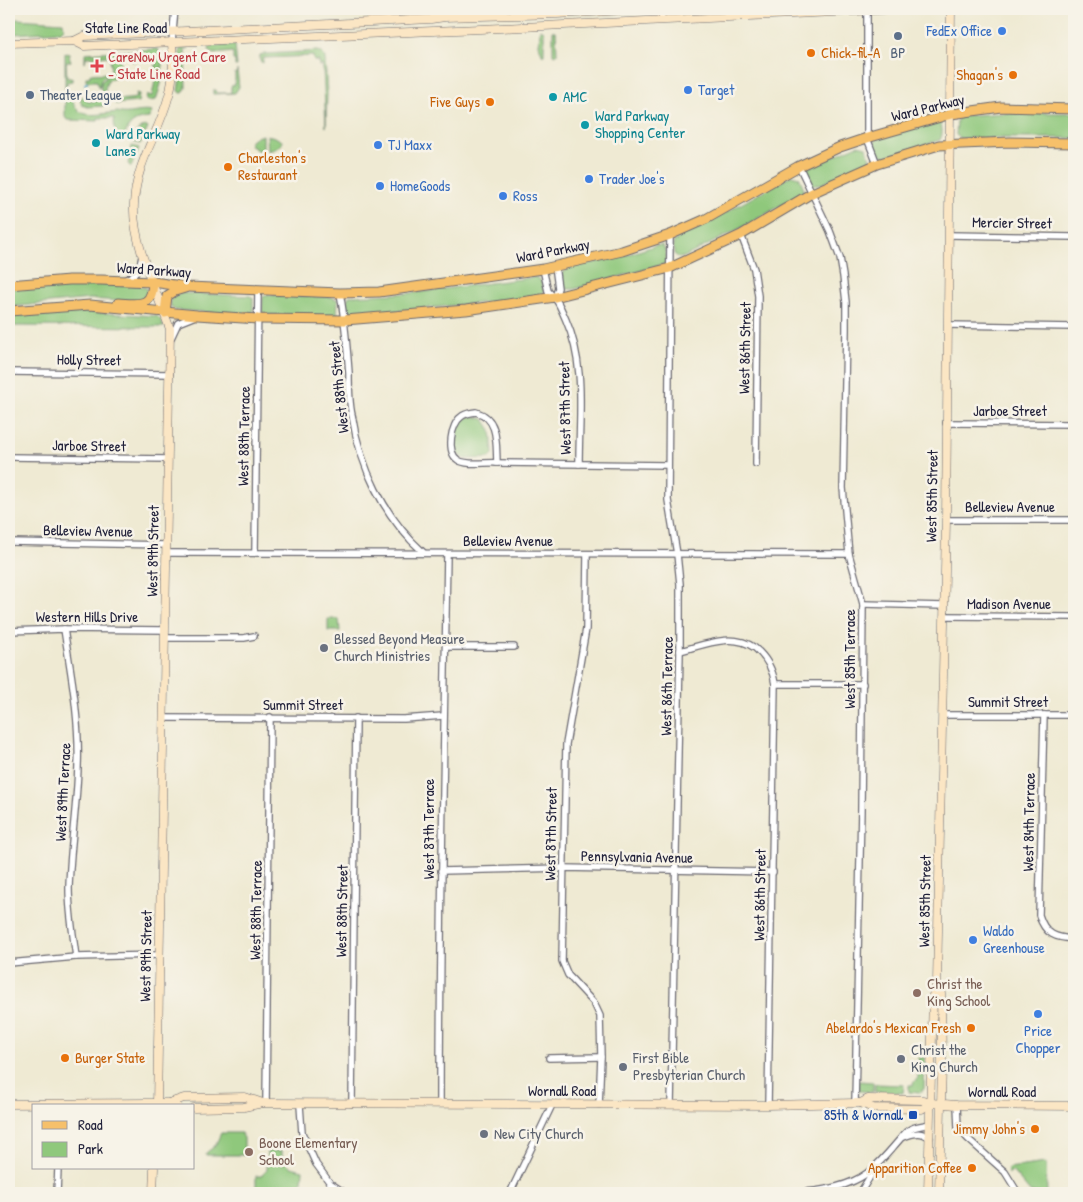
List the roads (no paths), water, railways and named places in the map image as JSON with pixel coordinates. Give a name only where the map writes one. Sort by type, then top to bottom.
[{"type":"main road","name":"State Line Road","points":[[9,43],[74,41],[84,36],[173,31],[644,9]]},
{"type":"main road","name":"State Line Road","points":[[74,41],[84,46],[897,9]]},
{"type":"main road","name":"West 85th Street","points":[[939,1193],[941,994],[937,984],[946,520],[951,9]]},
{"type":"main road","name":"West 89th Street","points":[[157,1104],[170,329],[142,251],[135,221],[135,192],[143,160],[169,96],[173,75],[172,42]]},
{"type":"main road","name":"Ward Parkway","points":[[9,285],[69,280],[153,282],[188,287],[258,290],[340,293],[379,292],[543,269],[622,251],[670,235],[706,219],[799,166],[840,147],[867,138],[951,114],[1001,107],[1074,109]]},
{"type":"main road","points":[[9,311],[90,305],[197,316],[345,320],[466,310],[555,297],[670,268],[741,235],[812,193],[877,164],[938,144],[1074,142]]},
{"type":"main road","points":[[90,305],[95,302],[135,304],[143,302],[150,298],[153,282]]},
{"type":"main road","points":[[165,313],[167,296],[188,287]]},
{"type":"main road","name":"West 85th Street","points":[[928,1193],[932,995],[937,984]]},
{"type":"main road","name":"Wornall Road","points":[[157,1104],[184,1098],[245,1097],[265,1103]]},
{"type":"main road","name":"Wornall Road","points":[[195,1108],[244,1107],[265,1103],[552,1105],[858,1103],[873,1108],[922,1109],[931,1103],[1074,1106]]},
{"type":"main road","name":"Wornall Road","points":[[9,1104],[32,1104]]},
{"type":"main road","points":[[153,1193],[154,1170]]},
{"type":"street","name":"West 89th Street","points":[[172,42],[175,9]]},
{"type":"street","points":[[661,9],[662,19]]},
{"type":"street","points":[[867,10],[867,138],[877,164]]},
{"type":"street","name":"West 85th Terrace","points":[[799,166],[830,231],[840,258],[846,302],[843,488],[849,554],[863,604],[858,1103]]},
{"type":"street","name":"Mercier Street","points":[[949,234],[1074,237]]},
{"type":"street","name":"West 86th Terrace","points":[[670,235],[668,500],[680,584],[671,1105]]},
{"type":"street","name":"West 86th Street","points":[[741,235],[754,269],[758,296],[756,464]]},
{"type":"street","points":[[114,281],[134,276],[141,264],[142,251]]},
{"type":"street","name":"West 87th Street","points":[[555,266],[558,288],[555,297]]},
{"type":"street","name":"West 87th Street","points":[[543,269],[548,291],[555,297],[572,334],[578,360],[580,382],[579,464]]},
{"type":"street","name":"West 88th Terrace","points":[[255,552],[258,290]]},
{"type":"street","name":"West 88th Street","points":[[340,293],[345,320],[351,414],[363,463],[375,490],[389,511],[410,540],[423,552]]},
{"type":"street","points":[[170,342],[178,323],[197,316]]},
{"type":"street","points":[[948,325],[1074,327]]},
{"type":"street","name":"Holly Street","points":[[9,372],[170,374]]},
{"type":"street","points":[[497,462],[494,431],[490,420],[476,412],[462,416],[455,424],[451,445],[454,456],[464,462],[667,465]]},
{"type":"street","name":"Jarboe Street","points":[[946,423],[1074,424]]},
{"type":"street","name":"Jarboe Street","points":[[9,457],[168,459]]},
{"type":"street","name":"Belleview Avenue","points":[[946,520],[1074,520]]},
{"type":"street","name":"Belleview Avenue","points":[[9,542],[255,552],[849,554]]},
{"type":"street","name":"West 87th Terrace","points":[[440,1104],[441,870],[447,554]]},
{"type":"street","name":"West 87th Street","points":[[587,554],[586,629],[566,744],[562,961],[568,975],[594,1003],[600,1016],[599,1105]]},
{"type":"street","points":[[863,604],[944,606]]},
{"type":"street","name":"Madison Avenue","points":[[944,616],[1074,617]]},
{"type":"street","name":"Western Hills Drive","points":[[9,631],[64,629],[165,634]]},
{"type":"street","name":"West 89th Terrace","points":[[64,629],[75,701],[78,736],[78,766],[69,888],[76,957]]},
{"type":"street","points":[[165,634],[244,638],[254,636]]},
{"type":"street","points":[[680,651],[719,641],[736,640],[748,644],[761,653],[769,663],[774,675],[775,684],[863,684]]},
{"type":"street","points":[[446,647],[514,647]]},
{"type":"street","name":"West 86th Street","points":[[768,1105],[775,684]]},
{"type":"street","name":"Summit Street","points":[[942,715],[1074,715]]},
{"type":"street","name":"West 84th Terrace","points":[[1044,715],[1039,915],[1046,928],[1054,936],[1061,939],[1074,939]]},
{"type":"street","name":"Summit Street","points":[[164,718],[404,719],[443,716]]},
{"type":"street","name":"West 88th Terrace","points":[[265,1103],[270,717]]},
{"type":"street","name":"West 88th Street","points":[[352,1104],[356,718]]},
{"type":"street","name":"Pennsylvania Avenue","points":[[441,870],[563,868],[773,872]]},
{"type":"street","points":[[9,963],[76,957],[160,955]]},
{"type":"street","points":[[550,1058],[601,1057]]},
{"type":"street","points":[[300,1104],[302,1133],[316,1164],[330,1183],[345,1193]]},
{"type":"street","points":[[510,1193],[552,1105]]},
{"type":"street","points":[[957,1105],[958,1128],[1005,1172],[1018,1193]]},
{"type":"street","points":[[640,1193],[807,1193],[825,1190],[850,1182],[871,1170],[909,1128],[930,1124]]},
{"type":"street","points":[[902,1137],[915,1132],[930,1138]]},
{"type":"street","points":[[57,1193],[58,1170]]},
{"type":"street","points":[[860,1193],[871,1175],[871,1170]]},
{"type":"place","name":"FedEx Office","points":[[1002,31]]},
{"type":"place","name":"BP","points":[[898,36]]},
{"type":"place","name":"Chick-fil-A","points":[[811,53]]},
{"type":"place","name":"CareNow Urgent Care - State Line Road","points":[[97,66]]},
{"type":"place","name":"Shagan's","points":[[1013,75]]},
{"type":"place","name":"Target","points":[[688,90]]},
{"type":"place","name":"Theater League","points":[[30,95]]},
{"type":"place","name":"AMC","points":[[553,97]]},
{"type":"place","name":"Five Guys","points":[[490,102]]},
{"type":"place","name":"Ward Parkway Shopping Center","points":[[585,125]]},
{"type":"place","name":"Ward Parkway Lanes","points":[[96,143]]},
{"type":"place","name":"TJ Maxx","points":[[378,145]]},
{"type":"place","name":"Charleston's Restaurant","points":[[228,167]]},
{"type":"place","name":"Trader Joe's","points":[[589,179]]},
{"type":"place","name":"HomeGoods","points":[[380,186]]},
{"type":"place","name":"Ross","points":[[503,196]]},
{"type":"place","name":"Blessed Beyond Measure Church Ministries","points":[[324,648]]},
{"type":"place","name":"Waldo Greenhouse","points":[[973,940]]},
{"type":"place","name":"Christ the King School","points":[[917,993]]},
{"type":"place","name":"Price Chopper","points":[[1038,1014]]},
{"type":"place","name":"Abelardo's Mexican Fresh","points":[[971,1028]]},
{"type":"place","name":"Burger State","points":[[65,1058]]},
{"type":"place","name":"Christ the King Church","points":[[901,1059]]},
{"type":"place","name":"First Bible Presbyterian Church","points":[[623,1067]]},
{"type":"place","name":"85th & Wornall","points":[[913,1115]]},
{"type":"place","name":"Jimmy John's","points":[[1035,1129]]},
{"type":"place","name":"New City Church","points":[[484,1134]]},
{"type":"place","name":"Boone Elementary School","points":[[249,1152]]},
{"type":"place","name":"Apparition Coffee","points":[[972,1168]]}]
